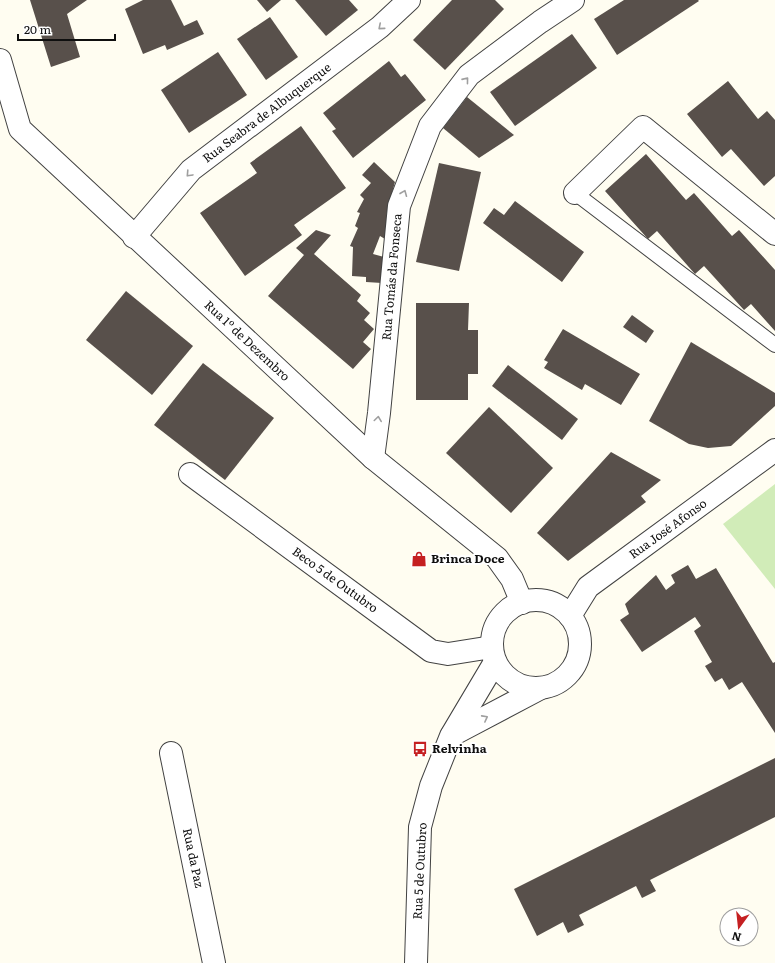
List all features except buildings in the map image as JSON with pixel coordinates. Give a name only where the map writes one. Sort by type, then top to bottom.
[{"type":"street","name":"Rua Seabra de Albuquerque","points":[[134,237],[191,170],[380,28],[409,0]]},
{"type":"street","name":"Rua Tomás da Fonseca","points":[[373,458],[379,413],[399,206],[430,126],[470,75],[540,22],[573,0]]},
{"type":"street","name":"Rua 1º de Dezembro","points":[[0,60],[20,129],[134,237],[373,458],[497,558],[512,579],[522,603]]},
{"type":"street","points":[[575,193],[643,128],[775,234]]},
{"type":"street","name":"Rua José Afonso","points":[[570,616],[588,587],[775,450]]},
{"type":"street","name":"Beco 5 de Outubro","points":[[190,474],[432,650],[448,654],[494,655]]},
{"type":"street","points":[[451,736],[540,688],[556,684],[569,674],[578,660],[580,645],[578,630],[570,616],[556,605],[539,600],[522,603],[509,609],[499,620],[493,633],[494,655],[506,677],[522,686],[540,688]]},
{"type":"street","name":"Rua 5 de Outubro","points":[[416,963],[420,827],[431,786],[451,736],[494,655]]},
{"type":"street","name":"Rua da Paz","points":[[171,753],[214,963]]},
{"type":"lane","points":[[575,193],[775,345]]},
{"type":"green space","points":[[775,484],[775,589],[723,524]]},
{"type":"place","name":"Brinca Doce","points":[[419,559]]},
{"type":"place","name":"Relvinha","points":[[420,749]]}]
